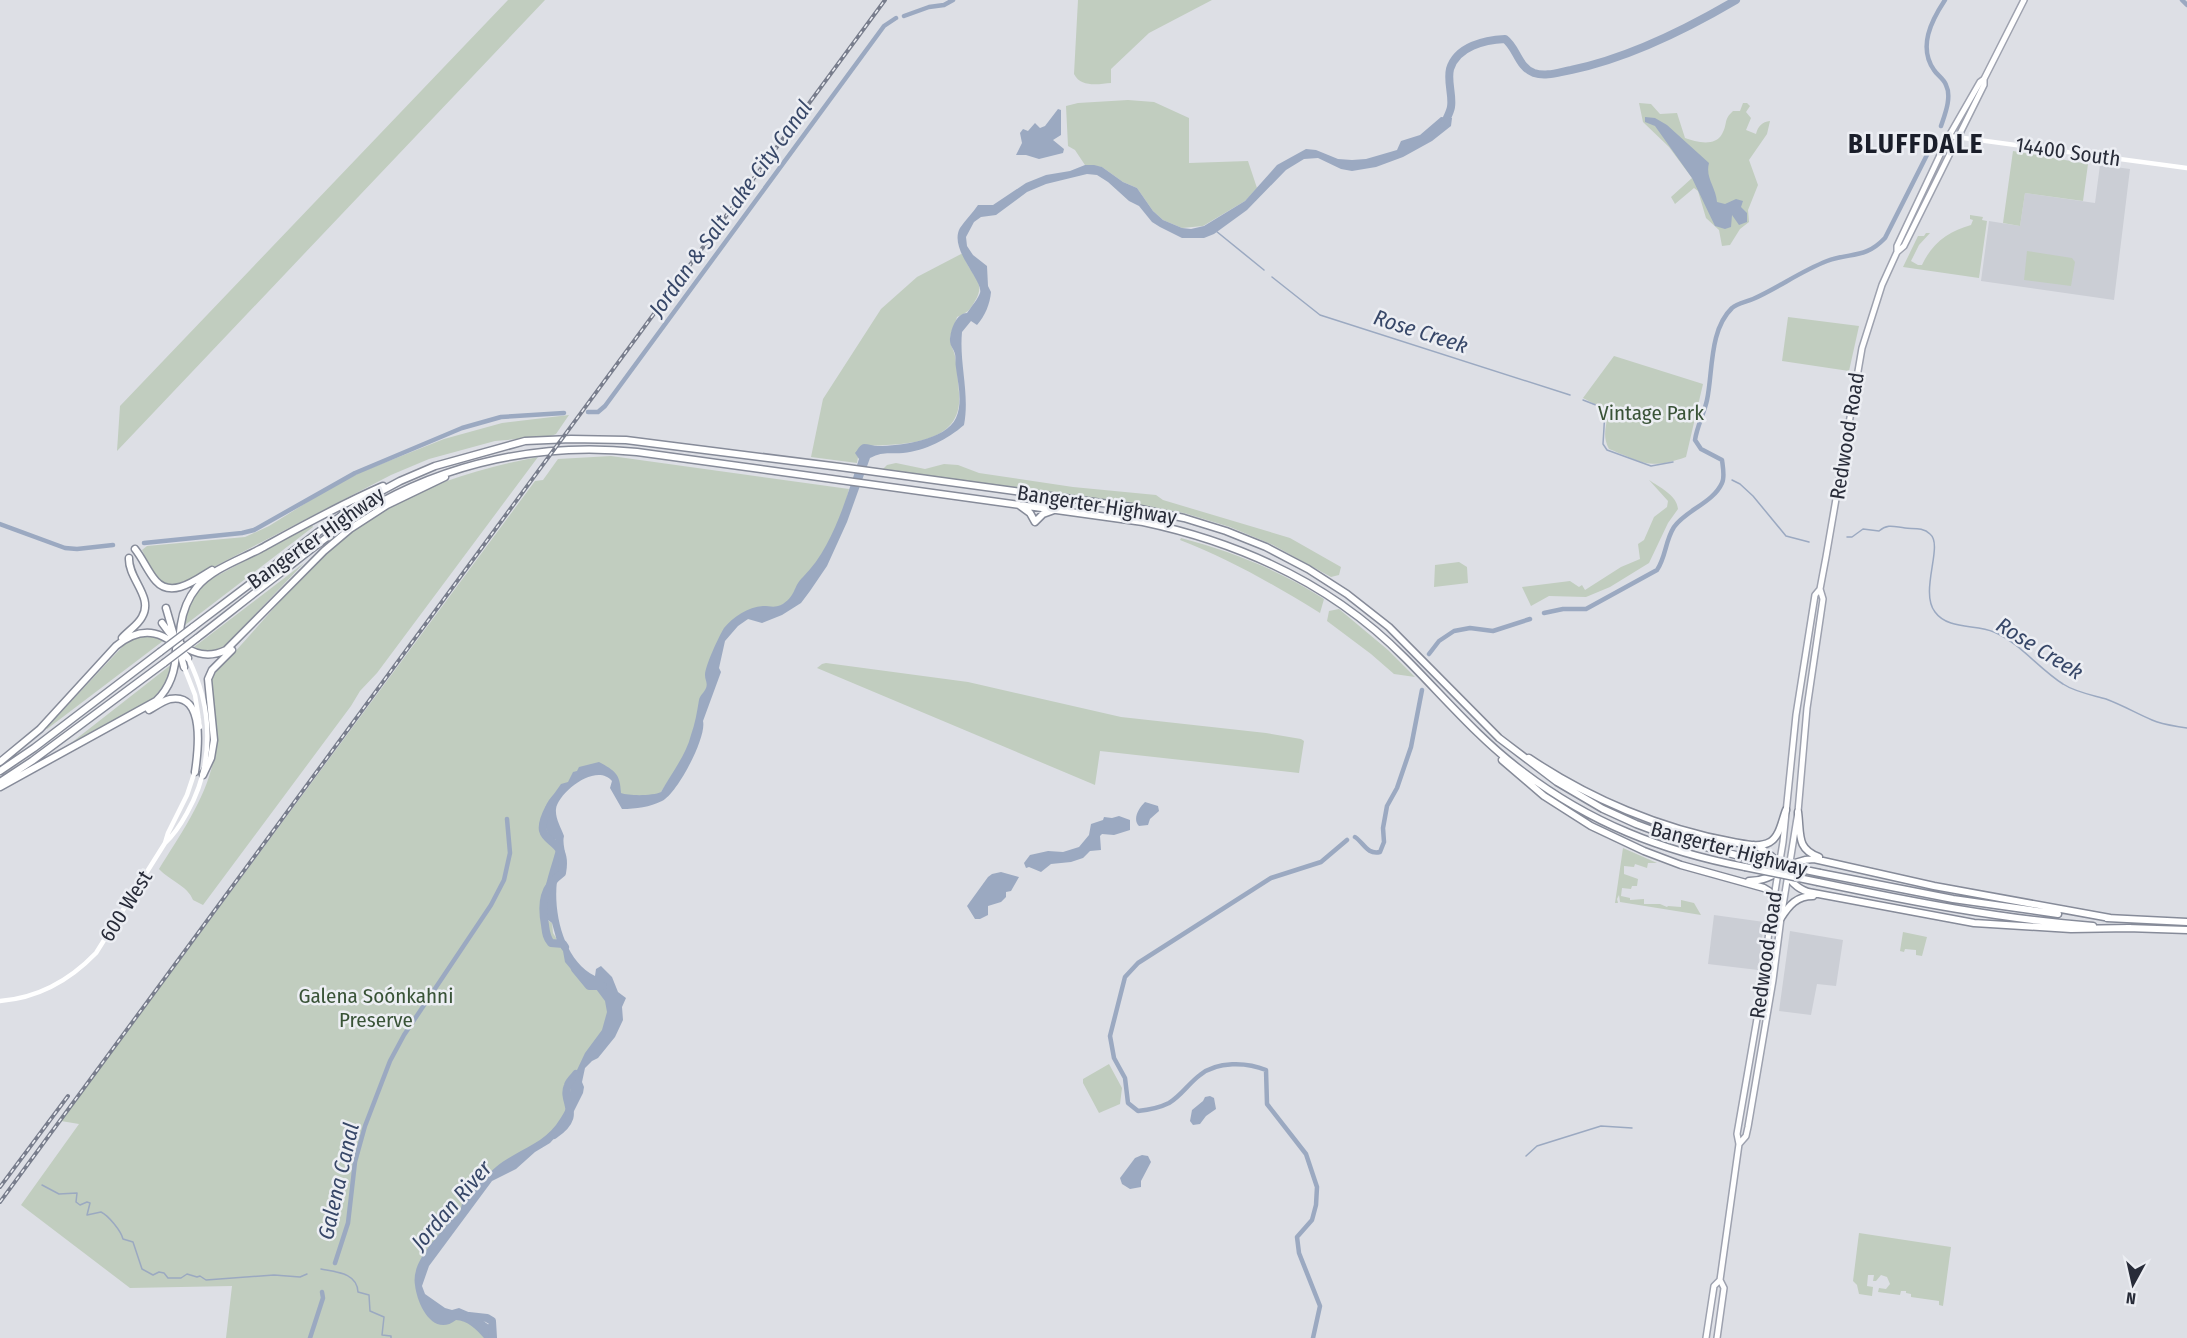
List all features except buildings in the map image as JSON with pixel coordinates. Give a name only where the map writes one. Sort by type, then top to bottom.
[{"type":"highway","name":"Bangerter Highway","points":[[0,771],[34,748],[316,533],[361,502],[415,474],[452,460],[525,441],[571,438],[626,440],[840,467],[1160,512],[1242,537],[1290,559],[1347,594],[1398,635],[1500,738],[1549,777],[1603,809],[1636,824],[1679,840],[1747,858],[1987,905],[2109,918],[2187,922]]},
{"type":"highway","name":"Bangerter Highway","points":[[0,782],[164,663],[325,538],[363,512],[422,482],[457,469],[543,451],[608,449],[1143,522],[1210,538],[1277,566],[1340,604],[1390,643],[1446,701],[1521,771],[1598,820],[1632,835],[1685,854],[1984,914],[2056,923],[2187,930]]},
{"type":"highway","points":[[0,762],[40,729],[116,646],[128,637],[141,632],[156,634],[199,654],[210,655],[223,652],[324,551],[358,522],[398,499],[479,464]]},
{"type":"highway","points":[[0,787],[152,703],[164,692],[174,672],[184,610],[200,584],[214,573],[360,496],[415,474]]},
{"type":"highway","points":[[1019,505],[1030,513],[1035,522],[1042,514],[1055,510]]},
{"type":"highway","points":[[135,549],[158,583],[174,589],[270,544]]},
{"type":"highway","points":[[116,646],[118,641],[141,619],[146,607],[145,598],[129,567],[129,558]]},
{"type":"highway","points":[[203,775],[211,758],[214,740],[213,714],[207,685],[208,676],[281,595]]},
{"type":"highway","points":[[166,608],[184,666]]},
{"type":"highway","points":[[162,623],[188,658]]},
{"type":"highway","points":[[123,719],[170,699],[187,703],[196,716],[195,772]]},
{"type":"highway","points":[[1446,701],[1500,758],[1544,796],[1567,812],[1644,851],[1681,865],[1743,881],[1769,891],[1774,900]]},
{"type":"highway","points":[[1500,738],[1563,779],[1644,818],[1682,830],[1754,845],[1769,852],[1803,890],[1827,897],[1991,925],[2086,930],[2130,928]]},
{"type":"highway","points":[[1754,845],[1768,843],[1775,838],[1786,810]]},
{"type":"highway","points":[[1798,812],[1801,844],[1804,850],[1831,862]]},
{"type":"highway","points":[[1743,881],[1763,880],[1799,861],[1809,859],[1934,886],[2109,918]]},
{"type":"highway","points":[[1781,918],[1800,897],[1827,897]]},
{"type":"main road","points":[[1897,252],[1897,246],[1949,136],[1980,82],[1984,79],[2024,0]]},
{"type":"main road","points":[[1897,252],[1904,246],[1984,85],[1984,79]]},
{"type":"main road","name":"14400 South","points":[[1949,136],[2187,168]]},
{"type":"main road","name":"Redwood Road","points":[[1717,1338],[1724,1288],[1720,1280],[1739,1144],[1737,1134],[1760,1006],[1774,900],[1798,812],[1808,708],[1823,599],[1820,589],[1858,367],[1869,322],[1897,252]]},
{"type":"main road","name":"Redwood Road","points":[[1739,1144],[1746,1136],[1773,980],[1781,918],[1786,810],[1803,665],[1815,595],[1820,589]]},
{"type":"main road","name":"600 West","points":[[0,1000],[39,993],[66,978],[96,953],[165,843],[191,807],[203,775],[208,741],[202,690],[188,658]]},
{"type":"main road","name":"600 West","points":[[165,843],[195,772],[199,744],[199,717],[195,695],[184,666]]},
{"type":"main road","name":"Redwood Road","points":[[1707,1338],[1714,1286],[1720,1280]]},
{"type":"shaded area","points":[[2100,165],[2130,169],[2114,300],[1981,281],[1989,221],[2020,226],[2025,193],[2095,203]]},
{"type":"shaded area","points":[[1714,915],[1764,922],[1758,970],[1708,964]]},
{"type":"shaded area","points":[[1790,931],[1843,940],[1836,986],[1817,984],[1811,1015],[1779,1011]]},
{"type":"green space","points":[[508,0],[545,0],[117,451],[120,406]]},
{"type":"green space","points":[[1078,0],[1212,0],[1149,33],[1111,69],[1111,83],[1096,84],[1081,81],[1074,74]]},
{"type":"green space","points":[[1128,100],[1154,102],[1189,118],[1189,163],[1248,161],[1257,188],[1245,201],[1203,226],[1182,228],[1163,220],[1153,211],[1137,188],[1123,182],[1102,167],[1085,165],[1075,150],[1068,146],[1066,106],[1078,103]]},
{"type":"green space","points":[[1639,103],[1651,104],[1660,114],[1677,113],[1685,138],[1700,142],[1715,141],[1719,138],[1724,131],[1728,117],[1733,111],[1740,111],[1743,103],[1750,106],[1746,112],[1751,118],[1746,130],[1756,134],[1761,125],[1770,121],[1767,134],[1749,160],[1758,185],[1748,210],[1749,222],[1740,229],[1730,245],[1722,246],[1719,230],[1706,218],[1698,191],[1694,188],[1675,204],[1671,197],[1692,178],[1669,147],[1643,122]]},
{"type":"green space","points":[[2013,151],[2088,164],[2083,201],[2025,193],[2020,226],[2003,223]]},
{"type":"green space","points":[[1970,215],[1983,217],[1982,220],[1987,221],[1979,278],[1903,267],[1918,236],[1930,233],[1919,245],[1911,261],[1922,265],[1931,250],[1942,239],[1971,225],[1973,220],[1970,219]]},
{"type":"green space","points":[[2027,251],[2072,258],[2075,262],[2071,286],[2024,280]]},
{"type":"green space","points":[[963,253],[979,288],[971,307],[966,313],[957,317],[951,336],[959,393],[958,411],[951,424],[940,433],[909,443],[860,446],[857,463],[811,457],[823,399],[881,309],[917,277]]},
{"type":"green space","points":[[1788,317],[1859,326],[1849,371],[1782,361]]},
{"type":"green space","name":"Vintage Park","points":[[1614,356],[1703,384],[1686,457],[1655,464],[1609,449],[1605,437],[1606,410],[1583,398]]},
{"type":"green space","points":[[569,415],[556,434],[551,436],[495,441],[429,459],[391,475],[179,585],[171,585],[159,579],[151,569],[142,550],[147,546],[245,537],[269,526],[330,488],[361,472],[444,439],[502,423]]},
{"type":"green space","name":"Galena Soónkahni Preserve","points":[[611,456],[849,489],[841,521],[798,595],[772,611],[733,624],[715,659],[688,751],[657,798],[617,796],[614,776],[589,769],[562,790],[553,802],[549,813],[548,831],[557,845],[547,920],[552,923],[553,933],[580,977],[593,985],[615,1010],[582,1066],[570,1108],[551,1134],[495,1170],[419,1269],[421,1302],[466,1318],[488,1338],[226,1338],[232,1286],[130,1288],[21,1205],[79,1124],[61,1121],[535,481],[543,480],[558,459]]},
{"type":"green space","points":[[538,457],[377,673],[360,691],[203,905],[193,900],[183,887],[159,869],[203,793],[214,759],[216,742],[210,692],[211,677],[308,572],[350,534],[373,517],[411,496],[452,479]]},
{"type":"green space","points":[[896,463],[925,469],[944,464],[958,465],[979,473],[1073,487],[1156,495],[1163,500],[1290,538],[1341,567],[1339,575],[1331,577],[1273,545],[1230,527],[1184,513],[883,469],[887,465]]},
{"type":"green space","points":[[1649,480],[1671,496],[1678,509],[1668,523],[1649,563],[1610,587],[1586,597],[1549,596],[1531,606],[1522,587],[1570,581],[1579,587],[1582,585],[1585,590],[1621,567],[1640,559],[1638,544],[1644,540],[1654,517],[1667,507],[1668,501]]},
{"type":"green space","points":[[312,525],[313,527],[185,625],[193,599],[211,579]]},
{"type":"green space","points":[[1181,538],[1237,556],[1291,579],[1324,599],[1320,613],[1252,573],[1180,540]]},
{"type":"green space","points":[[1459,562],[1467,567],[1468,583],[1434,587],[1435,565]]},
{"type":"green space","points":[[304,563],[225,646],[208,652],[194,647]]},
{"type":"green space","points":[[1339,609],[1388,650],[1415,677],[1394,674],[1327,621],[1329,611]]},
{"type":"green space","points":[[143,636],[163,641],[46,728],[125,644]]},
{"type":"green space","points":[[826,663],[968,682],[1121,717],[1301,739],[1304,741],[1299,773],[1100,751],[1095,785],[817,668]]},
{"type":"green space","points":[[172,664],[166,682],[152,700],[71,743]]},
{"type":"green space","points":[[1623,848],[1657,863],[1648,863],[1647,868],[1635,864],[1634,867],[1624,866],[1624,874],[1638,879],[1637,886],[1632,886],[1631,889],[1622,888],[1621,896],[1630,898],[1630,900],[1644,899],[1644,904],[1660,904],[1667,907],[1681,907],[1681,900],[1694,903],[1701,915],[1620,902],[1619,895],[1618,903],[1615,903]]},
{"type":"green space","points":[[1903,932],[1927,937],[1922,956],[1916,955],[1916,950],[1900,951]]},
{"type":"green space","points":[[1109,1064],[1122,1088],[1120,1104],[1099,1113],[1083,1079]]},
{"type":"green space","points":[[1859,1233],[1951,1247],[1943,1306],[1939,1305],[1939,1301],[1911,1297],[1911,1294],[1906,1291],[1901,1291],[1900,1295],[1878,1292],[1879,1288],[1886,1289],[1890,1284],[1887,1277],[1881,1275],[1873,1281],[1874,1275],[1868,1275],[1867,1286],[1873,1287],[1872,1296],[1859,1294],[1857,1285],[1853,1281]]},
{"type":"water","points":[[1058,109],[1061,110],[1061,135],[1053,140],[1064,149],[1063,153],[1039,159],[1016,155],[1022,143],[1020,133],[1023,129],[1028,131],[1035,123],[1040,128],[1045,126]]},
{"type":"water","points":[[1441,117],[1452,118],[1451,126],[1432,141],[1403,157],[1376,167],[1352,171],[1341,169],[1318,158],[1304,159],[1286,170],[1247,210],[1214,234],[1204,238],[1182,238],[1160,227],[1152,222],[1139,206],[1129,201],[1108,182],[1097,175],[1087,174],[1046,184],[1027,192],[996,215],[981,217],[974,222],[966,237],[967,246],[973,255],[987,266],[988,286],[991,292],[987,310],[980,321],[977,325],[971,321],[962,332],[966,402],[964,425],[928,447],[870,458],[847,522],[827,566],[801,603],[782,615],[762,623],[748,619],[738,626],[725,641],[719,668],[721,672],[703,721],[703,729],[696,751],[683,777],[668,796],[648,806],[622,809],[610,788],[612,781],[605,776],[597,775],[588,777],[570,788],[558,802],[556,812],[564,836],[565,856],[556,894],[563,935],[568,948],[584,969],[595,976],[596,969],[601,966],[612,977],[618,992],[626,998],[622,1007],[623,1020],[615,1037],[598,1058],[585,1068],[582,1082],[583,1093],[568,1123],[550,1143],[535,1152],[516,1169],[492,1181],[429,1266],[422,1286],[425,1294],[445,1308],[452,1310],[459,1308],[473,1314],[492,1327],[496,1338],[484,1338],[472,1326],[460,1320],[440,1325],[433,1322],[423,1309],[416,1293],[415,1276],[421,1259],[431,1243],[459,1213],[465,1199],[482,1180],[503,1161],[543,1138],[556,1125],[567,1106],[573,1074],[602,1030],[607,1012],[605,1001],[593,985],[575,974],[565,962],[552,923],[544,917],[545,889],[557,845],[555,839],[552,840],[549,836],[545,826],[544,815],[547,804],[561,784],[568,782],[573,772],[579,767],[599,762],[616,773],[621,793],[641,795],[661,792],[689,742],[700,698],[707,686],[705,675],[707,665],[724,628],[746,610],[763,606],[779,606],[792,595],[800,580],[823,552],[837,522],[859,459],[855,453],[861,445],[887,446],[910,443],[933,437],[951,426],[958,412],[960,399],[955,356],[950,343],[951,332],[954,323],[960,316],[967,313],[980,293],[977,281],[962,255],[958,236],[960,228],[978,205],[993,205],[1026,183],[1046,175],[1070,171],[1085,165],[1094,165],[1102,167],[1123,182],[1137,188],[1153,211],[1163,220],[1182,228],[1191,229],[1204,226],[1245,201],[1277,165],[1306,149],[1316,150],[1338,159],[1366,159],[1397,150],[1401,141],[1420,135]]},
{"type":"water","points":[[1645,117],[1655,118],[1667,125],[1709,163],[1708,173],[1717,202],[1725,204],[1736,199],[1743,201],[1741,207],[1747,213],[1747,222],[1739,225],[1732,215],[1731,227],[1725,229],[1715,226],[1692,178],[1655,126],[1645,122]]},
{"type":"water","points":[[1145,802],[1158,806],[1159,811],[1150,819],[1148,825],[1139,826],[1136,817]]},
{"type":"water","points":[[1119,816],[1130,820],[1130,830],[1114,835],[1102,834],[1100,836],[1101,850],[1090,851],[1083,858],[1071,862],[1051,864],[1041,872],[1026,868],[1024,863],[1030,855],[1048,851],[1063,852],[1079,847],[1089,835],[1091,824],[1103,820],[1104,817]]},
{"type":"water","points":[[1001,872],[1019,877],[1001,902],[988,906],[988,915],[975,919],[967,906],[988,877]]},
{"type":"water","points":[[1205,1097],[1214,1098],[1216,1109],[1200,1124],[1193,1125],[1190,1121],[1192,1110]]},
{"type":"water","points":[[1142,1155],[1148,1156],[1151,1162],[1141,1181],[1141,1187],[1130,1189],[1122,1184],[1120,1178],[1135,1158]]},
{"type":"waterway","name":"Jordan & Salt Lake City Canal","points":[[904,16],[929,7],[944,5],[953,0]]},
{"type":"waterway","name":"Jordan River","points":[[1444,125],[1451,107],[1450,69],[1459,55],[1473,46],[1505,39],[1529,70],[1539,74],[1552,74],[1593,65],[1656,42],[1736,0]]},
{"type":"waterway","points":[[1941,126],[1947,106],[1948,90],[1929,61],[1927,43],[1931,25],[1945,0]]},
{"type":"waterway","points":[[2182,0],[2187,5]]},
{"type":"waterway","name":"Jordan & Salt Lake City Canal","points":[[588,412],[598,412],[605,406],[884,26],[896,18]]},
{"type":"waterway","points":[[1544,613],[1563,609],[1586,609],[1657,570],[1674,527],[1712,496],[1723,481],[1722,460],[1701,449],[1695,440],[1707,400],[1716,339],[1725,317],[1736,305],[1762,295],[1817,265],[1864,252],[1878,245],[1885,238],[1932,145]]},
{"type":"waterway","name":"Rose Creek","points":[[1216,231],[1264,270]]},
{"type":"waterway","name":"Rose Creek","points":[[1272,277],[1320,315],[1570,395]]},
{"type":"waterway","name":"Rose Creek","points":[[1583,400],[1605,411],[1603,444],[1607,450],[1651,466],[1673,462]]},
{"type":"waterway","name":"Jordan & Salt Lake City Canal","points":[[144,543],[254,530],[355,473],[462,428],[501,417],[564,413]]},
{"type":"waterway","name":"Rose Creek","points":[[1732,480],[1753,496],[1786,536],[1809,542]]},
{"type":"waterway","name":"Jordan & Salt Lake City Canal","points":[[0,524],[65,548],[113,545]]},
{"type":"waterway","name":"Rose Creek","points":[[1847,537],[1852,537],[1863,529],[1879,531],[1889,526],[1924,530],[1934,540],[1929,592],[1935,612],[1941,618],[1947,622],[1994,632],[2021,649],[2054,678],[2073,689],[2106,699],[2156,722],[2187,728]]},
{"type":"waterway","points":[[1429,654],[1439,641],[1454,631],[1470,628],[1493,631],[1530,619]]},
{"type":"waterway","points":[[1355,837],[1372,852],[1380,852],[1384,842],[1383,828],[1387,806],[1397,788],[1411,747],[1422,690]]},
{"type":"waterway","name":"Jordan River","points":[[549,808],[543,830],[556,845],[563,860],[562,873],[547,890],[544,917],[549,941],[563,944],[565,947]]},
{"type":"waterway","name":"Galena Canal","points":[[335,1263],[348,1223],[355,1162],[365,1126],[390,1061],[404,1035],[491,905],[504,880],[510,853],[507,819]]},
{"type":"waterway","points":[[1313,1338],[1320,1306],[1299,1253],[1297,1237],[1312,1220],[1317,1187],[1306,1154],[1267,1104],[1266,1070],[1241,1064],[1215,1067],[1200,1075],[1169,1103],[1154,1109],[1138,1111],[1128,1103],[1125,1078],[1114,1058],[1110,1036],[1125,977],[1138,963],[1271,878],[1321,862],[1347,840]]},
{"type":"waterway","name":"Jordan River","points":[[575,969],[589,986],[603,986]]},
{"type":"waterway","name":"Jordan River","points":[[554,1135],[568,1121],[570,1109],[566,1091],[576,1074]]},
{"type":"waterway","points":[[1526,1156],[1537,1146],[1601,1126],[1632,1128]]},
{"type":"waterway","points":[[42,1185],[59,1194],[77,1193],[76,1202],[80,1205],[90,1203],[87,1215],[101,1212],[104,1214],[111,1220],[123,1239],[133,1242],[142,1269],[153,1275],[159,1272],[164,1273],[168,1278],[181,1278],[187,1274],[200,1276],[206,1280],[274,1275],[300,1277],[307,1274]]},
{"type":"waterway","points":[[321,1269],[345,1274],[354,1281],[358,1292],[369,1295],[370,1311],[384,1317],[382,1335],[391,1336],[391,1338]]},
{"type":"waterway","name":"Galena Canal","points":[[310,1338],[323,1298],[322,1292]]},
{"type":"waterway","name":"Jordan River","points":[[469,1316],[487,1318],[492,1321],[493,1338]]},
{"type":"railway","points":[[0,1202],[885,0]]},
{"type":"railway","points":[[0,1187],[68,1096]]},
{"type":"district","name":"BLUFFDALE","points":[[1916,144]]}]
